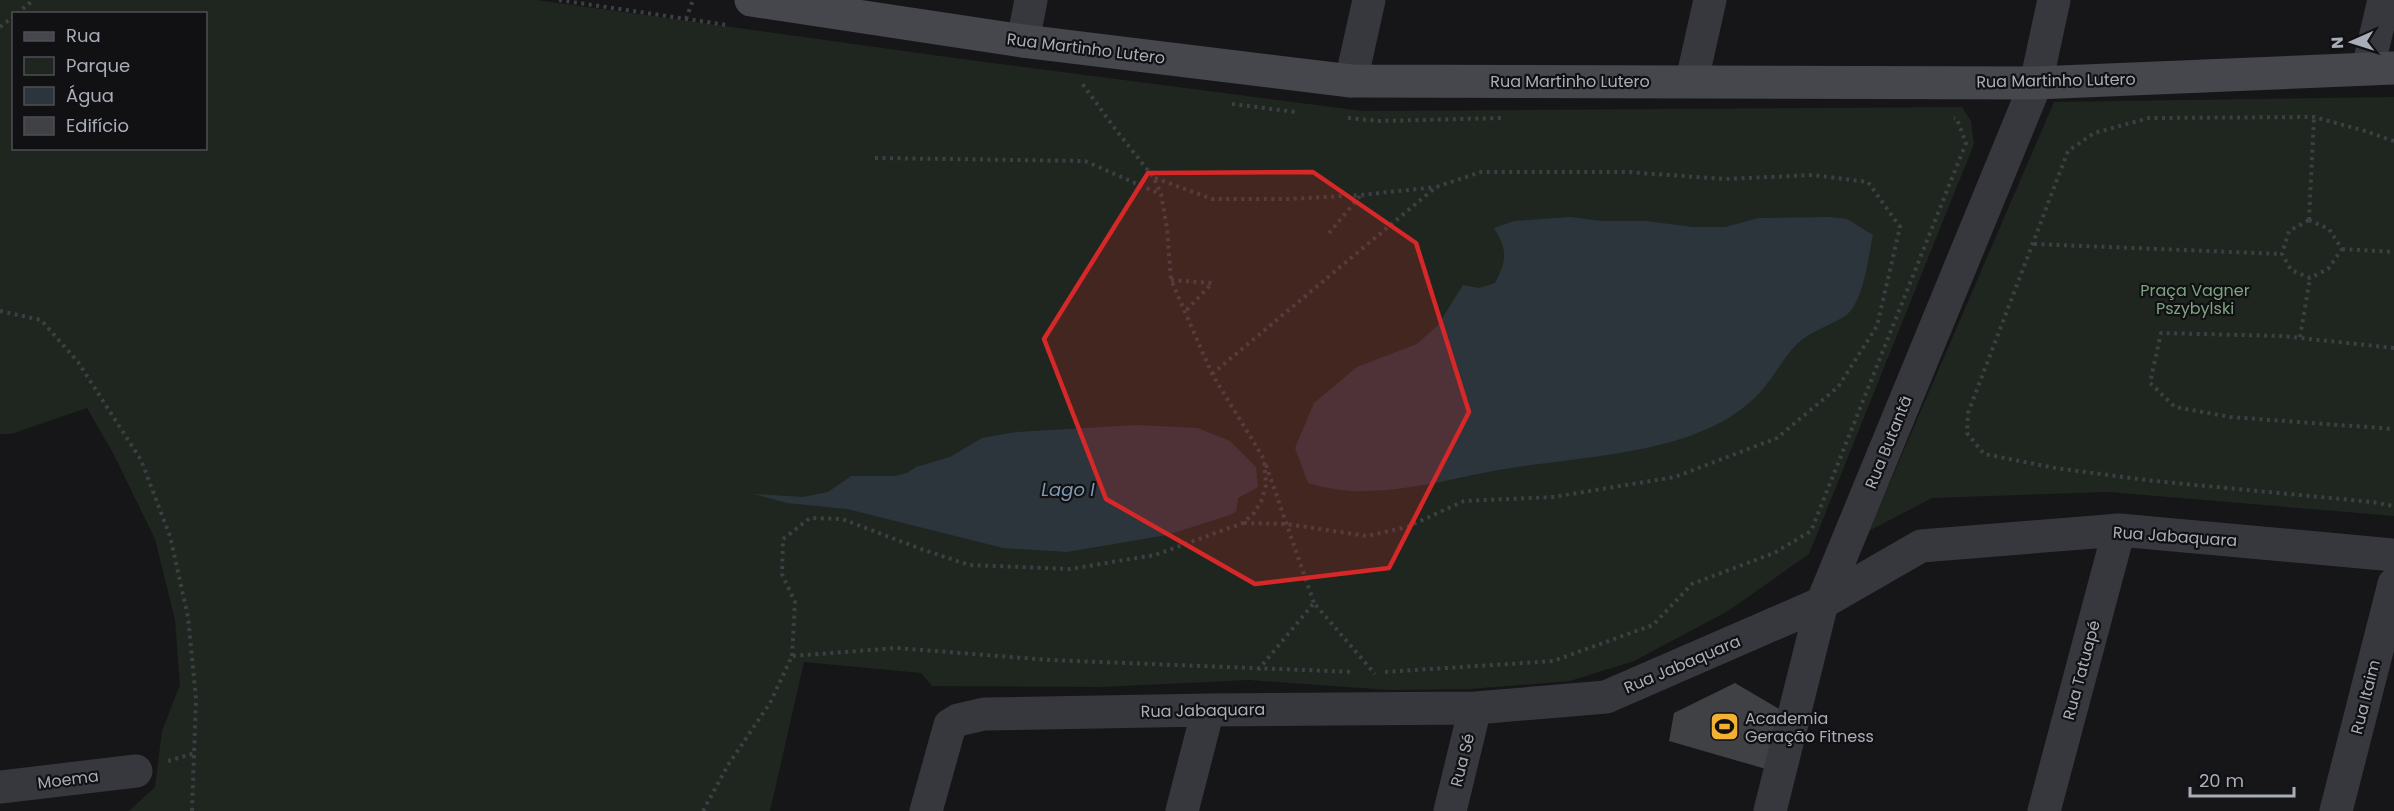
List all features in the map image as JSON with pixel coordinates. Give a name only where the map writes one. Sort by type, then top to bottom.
[{"type":"street","name":"Rua Martinho Lutero","points":[[751,0],[1023,41],[1351,81],[1692,80],[2036,83],[2381,68]]},
{"type":"street","points":[[1023,41],[1031,0]]},
{"type":"street","points":[[1351,81],[1369,0]]},
{"type":"street","points":[[1692,80],[1710,0]]},
{"type":"street","name":"Rua Butantã","points":[[1770,811],[1822,603],[2036,83],[2054,0]]},
{"type":"street","points":[[2381,68],[2384,0]]},
{"type":"street","name":"Rua Jabaquara","points":[[926,811],[950,725],[958,720],[984,714],[1475,708],[1606,697],[1822,603],[1921,546],[2119,530],[2394,555]]},
{"type":"street","name":"Rua Tatuapé","points":[[2044,811],[2119,530]]},
{"type":"street","name":"Rua Itaim","points":[[2336,811],[2394,584]]},
{"type":"street","name":"Rua Sé","points":[[1450,811],[1475,708]]},
{"type":"street","points":[[1182,811],[1208,710]]},
{"type":"street","name":"Moema","points":[[0,787],[136,771]]},
{"type":"path","points":[[19,12],[33,0]]},
{"type":"path","points":[[686,19],[693,0]]},
{"type":"path","points":[[0,27],[12,17]]},
{"type":"path","points":[[1076,74],[1154,178],[1161,194],[1167,228],[1171,280],[1212,374],[1264,459],[1314,603],[1381,681]]},
{"type":"path","points":[[1231,103],[1299,112]]},
{"type":"path","points":[[1345,117],[1380,121],[1509,118]]},
{"type":"path","points":[[2394,141],[2314,117],[2149,118],[2094,133],[2068,152],[1968,413],[1967,434],[1984,454],[2055,468],[2154,481],[2337,498],[2394,506]]},
{"type":"path","points":[[2309,220],[2314,117]]},
{"type":"path","points":[[792,656],[897,648],[1049,660],[1374,672],[1553,661],[1653,625],[1692,584],[1774,553],[1811,531],[1966,142],[1958,119],[1946,118]]},
{"type":"path","points":[[875,158],[1085,161],[1161,194]]},
{"type":"path","points":[[703,811],[728,765],[770,703],[792,656],[795,602],[782,574],[783,539],[810,518],[842,519],[969,565],[1070,569],[1155,555],[1243,523],[1286,524],[1367,536],[1407,527],[1464,501],[1553,497],[1675,477],[1777,438],[1838,387],[1877,326],[1900,227],[1868,182],[1813,175],[1725,179],[1628,172],[1481,172],[1436,187],[1361,195],[1289,199],[1212,199],[1154,178]]},
{"type":"path","points":[[1212,374],[1436,187]]},
{"type":"path","points":[[1329,233],[1361,195]]},
{"type":"path","points":[[2309,220],[2329,229],[2342,249]]},
{"type":"path","points":[[2309,220],[2289,231],[2282,254],[2291,270],[2310,278]]},
{"type":"path","points":[[2034,244],[2282,254]]},
{"type":"path","points":[[2342,249],[2394,252]]},
{"type":"path","points":[[2310,278],[2328,268],[2342,249]]},
{"type":"path","points":[[2300,337],[2310,278]]},
{"type":"path","points":[[1171,280],[1212,283],[1185,313]]},
{"type":"path","points":[[0,311],[41,320],[78,362],[141,460],[170,536],[188,617],[196,699],[192,811]]},
{"type":"path","points":[[2394,348],[2300,337],[2162,333],[2150,383],[2175,407],[2230,417],[2394,429]]},
{"type":"path","points":[[1243,523],[1254,513],[1261,502],[1266,485],[1264,459]]},
{"type":"path","points":[[1254,675],[1314,603]]},
{"type":"highlighted area","points":[[1313,172],[1416,243],[1469,412],[1389,568],[1255,584],[1106,499],[1044,339],[1148,173]]},
{"type":"green space","points":[[0,0],[537,0],[969,60],[1362,111],[1962,107],[1971,121],[1974,144],[1809,554],[1728,611],[1634,661],[1570,681],[1470,689],[1389,690],[1249,680],[1102,687],[932,686],[921,673],[804,662],[770,811],[129,811],[155,787],[162,731],[180,685],[175,620],[155,539],[114,455],[87,408],[11,434],[0,434]]},
{"type":"green space","name":"Praça Vagner Pszybylski","points":[[2394,97],[2394,516],[2108,492],[1932,498],[1869,531],[2054,102]]},
{"type":"water","points":[[1571,217],[1601,221],[1646,221],[1693,227],[1725,227],[1759,218],[1830,217],[1847,219],[1873,235],[1861,290],[1851,310],[1845,316],[1798,343],[1763,389],[1749,403],[1723,421],[1693,435],[1625,452],[1488,472],[1398,489],[1353,491],[1308,483],[1295,448],[1314,403],[1357,367],[1417,344],[1438,325],[1463,285],[1479,288],[1495,283],[1504,261],[1504,249],[1494,228],[1514,221]]},
{"type":"water","name":"Lago I","points":[[1137,425],[1198,428],[1230,441],[1256,467],[1258,487],[1238,498],[1236,512],[1227,516],[1167,535],[1067,552],[1003,548],[847,509],[787,503],[754,494],[803,497],[828,492],[851,476],[895,476],[950,457],[982,438],[1016,432]]},
{"type":"building","name":"Academia Geração Fitness","points":[[1735,683],[1781,710],[1766,769],[1669,741],[1674,713]]},
{"type":"place","name":"Academia Geração Fitness","points":[[1724,727]]}]
